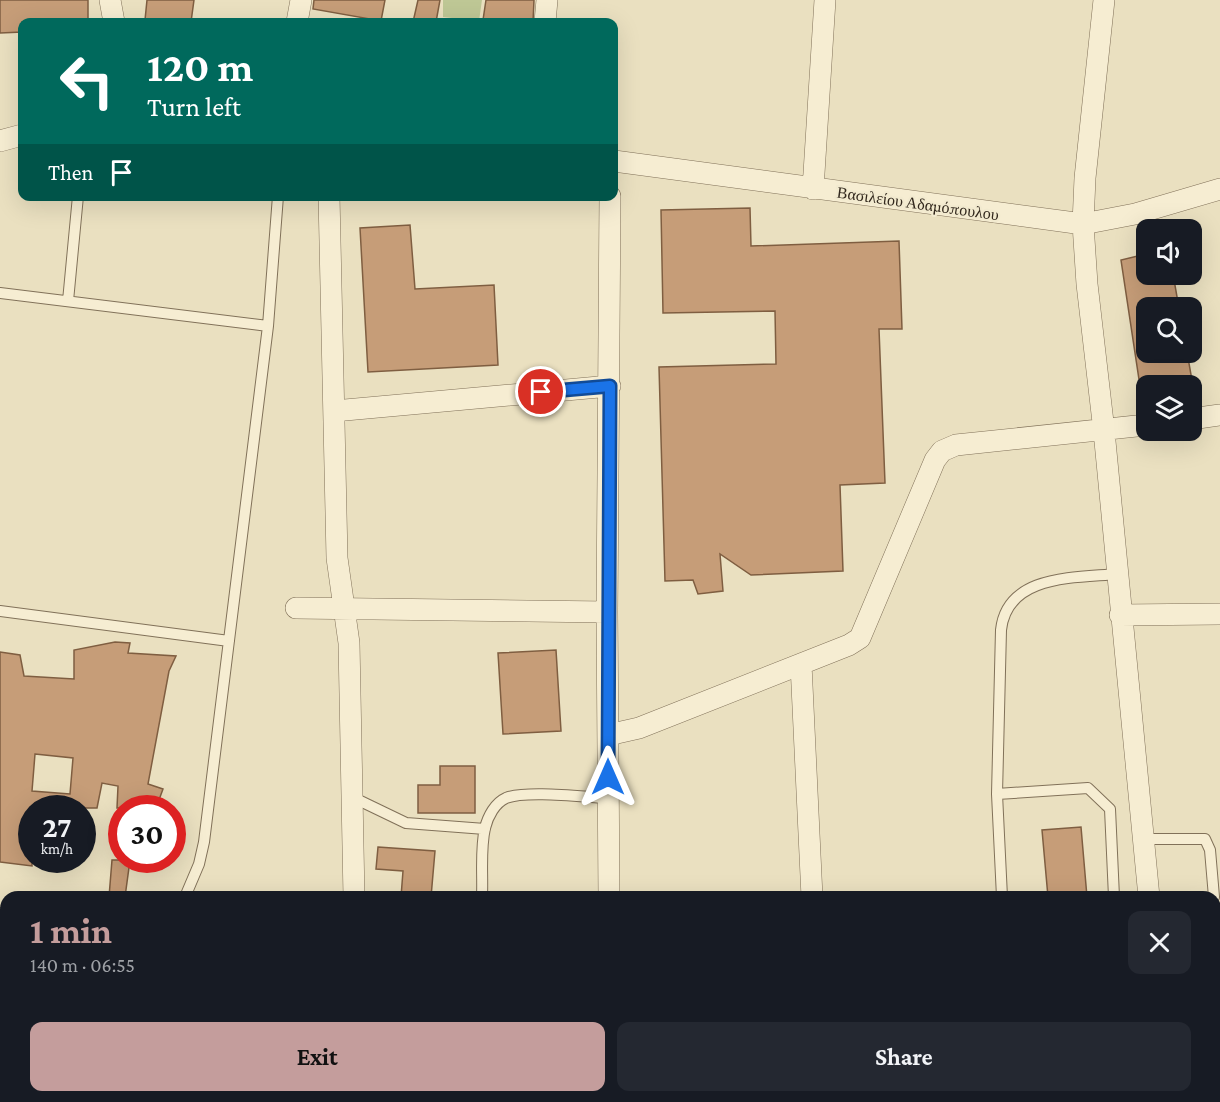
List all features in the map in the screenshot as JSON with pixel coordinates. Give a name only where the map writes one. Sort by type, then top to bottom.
[{"type":"street","points":[[110,0],[113,18]]},
{"type":"street","points":[[298,18],[301,0]]},
{"type":"street","points":[[545,18],[547,0]]},
{"type":"street","points":[[813,189],[825,0]]},
{"type":"street","points":[[1104,0],[1084,178],[1083,224],[1087,284],[1104,431],[1148,891]]},
{"type":"street","points":[[0,141],[18,136]]},
{"type":"street","name":"Βασιλείου Αδαμόπουλου","points":[[618,162],[1083,224],[1135,214],[1220,189]]},
{"type":"street","points":[[329,201],[337,558],[349,643],[354,891]]},
{"type":"street","points":[[609,891],[607,612],[610,201]]},
{"type":"street","points":[[334,411],[610,386]]},
{"type":"street","points":[[1202,417],[1220,415]]},
{"type":"street","points":[[608,735],[639,728],[849,645],[862,635],[935,460],[942,451],[956,445],[1136,426]]},
{"type":"street","points":[[296,608],[607,612]]},
{"type":"street","points":[[1120,615],[1220,614]]},
{"type":"street","points":[[801,664],[813,891]]},
{"type":"lane","points":[[68,302],[78,201]]},
{"type":"lane","points":[[188,891],[199,864],[204,842],[268,326],[278,201]]},
{"type":"lane","points":[[0,293],[268,326]]},
{"type":"lane","points":[[1002,891],[997,794],[1001,630],[1006,612],[1019,596],[1041,583],[1117,574]]},
{"type":"lane","points":[[0,611],[229,640]]},
{"type":"lane","points":[[997,794],[1088,788],[1101,798],[1110,809],[1114,891]]},
{"type":"lane","points":[[482,891],[485,829],[493,810],[507,798],[527,795],[608,798]]},
{"type":"lane","points":[[352,797],[406,824],[485,829]]},
{"type":"lane","points":[[1143,839],[1205,839],[1210,850],[1213,891]]},
{"type":"green space","points":[[443,0],[482,0],[479,18],[443,17]]},
{"type":"building","points":[[0,0],[88,0],[88,18],[18,18],[18,32],[0,33]]},
{"type":"building","points":[[147,0],[194,0],[192,18],[145,18]]},
{"type":"building","points":[[314,0],[385,0],[382,18],[364,18],[313,9]]},
{"type":"building","points":[[418,0],[440,0],[437,18],[414,18]]},
{"type":"building","points":[[486,0],[534,0],[533,18],[483,18]]},
{"type":"building","points":[[750,208],[751,246],[899,241],[902,329],[879,329],[885,483],[840,485],[843,571],[751,575],[720,554],[723,591],[698,594],[693,580],[665,581],[659,367],[776,364],[775,311],[663,313],[661,210]]},
{"type":"building","points":[[410,225],[415,289],[494,285],[498,365],[368,372],[360,228]]},
{"type":"building","points":[[1136,256],[1136,285],[1175,285],[1177,297],[1136,297],[1136,359],[1121,260]]},
{"type":"building","points":[[1137,363],[1189,363],[1191,375],[1138,375]]},
{"type":"building","points":[[115,642],[130,643],[128,653],[176,656],[169,671],[148,784],[163,789],[161,795],[118,795],[118,786],[102,783],[96,808],[96,795],[18,795],[18,864],[0,862],[0,652],[20,655],[24,676],[74,679],[74,650]],"holes":[[[35,754],[73,758],[70,794],[32,791]]]},
{"type":"building","points":[[556,650],[561,731],[503,734],[498,653]]},
{"type":"building","points":[[440,766],[475,766],[475,813],[418,813],[418,785],[440,785]]},
{"type":"building","points":[[1081,827],[1086,891],[1047,891],[1042,830]]},
{"type":"building","points":[[378,847],[435,851],[432,891],[401,891],[403,871],[376,869]]},
{"type":"building","points":[[111,873],[128,873],[126,891],[109,891]]},
{"type":"route","points":[[541,392],[610,386],[607,612],[608,777]]}]
